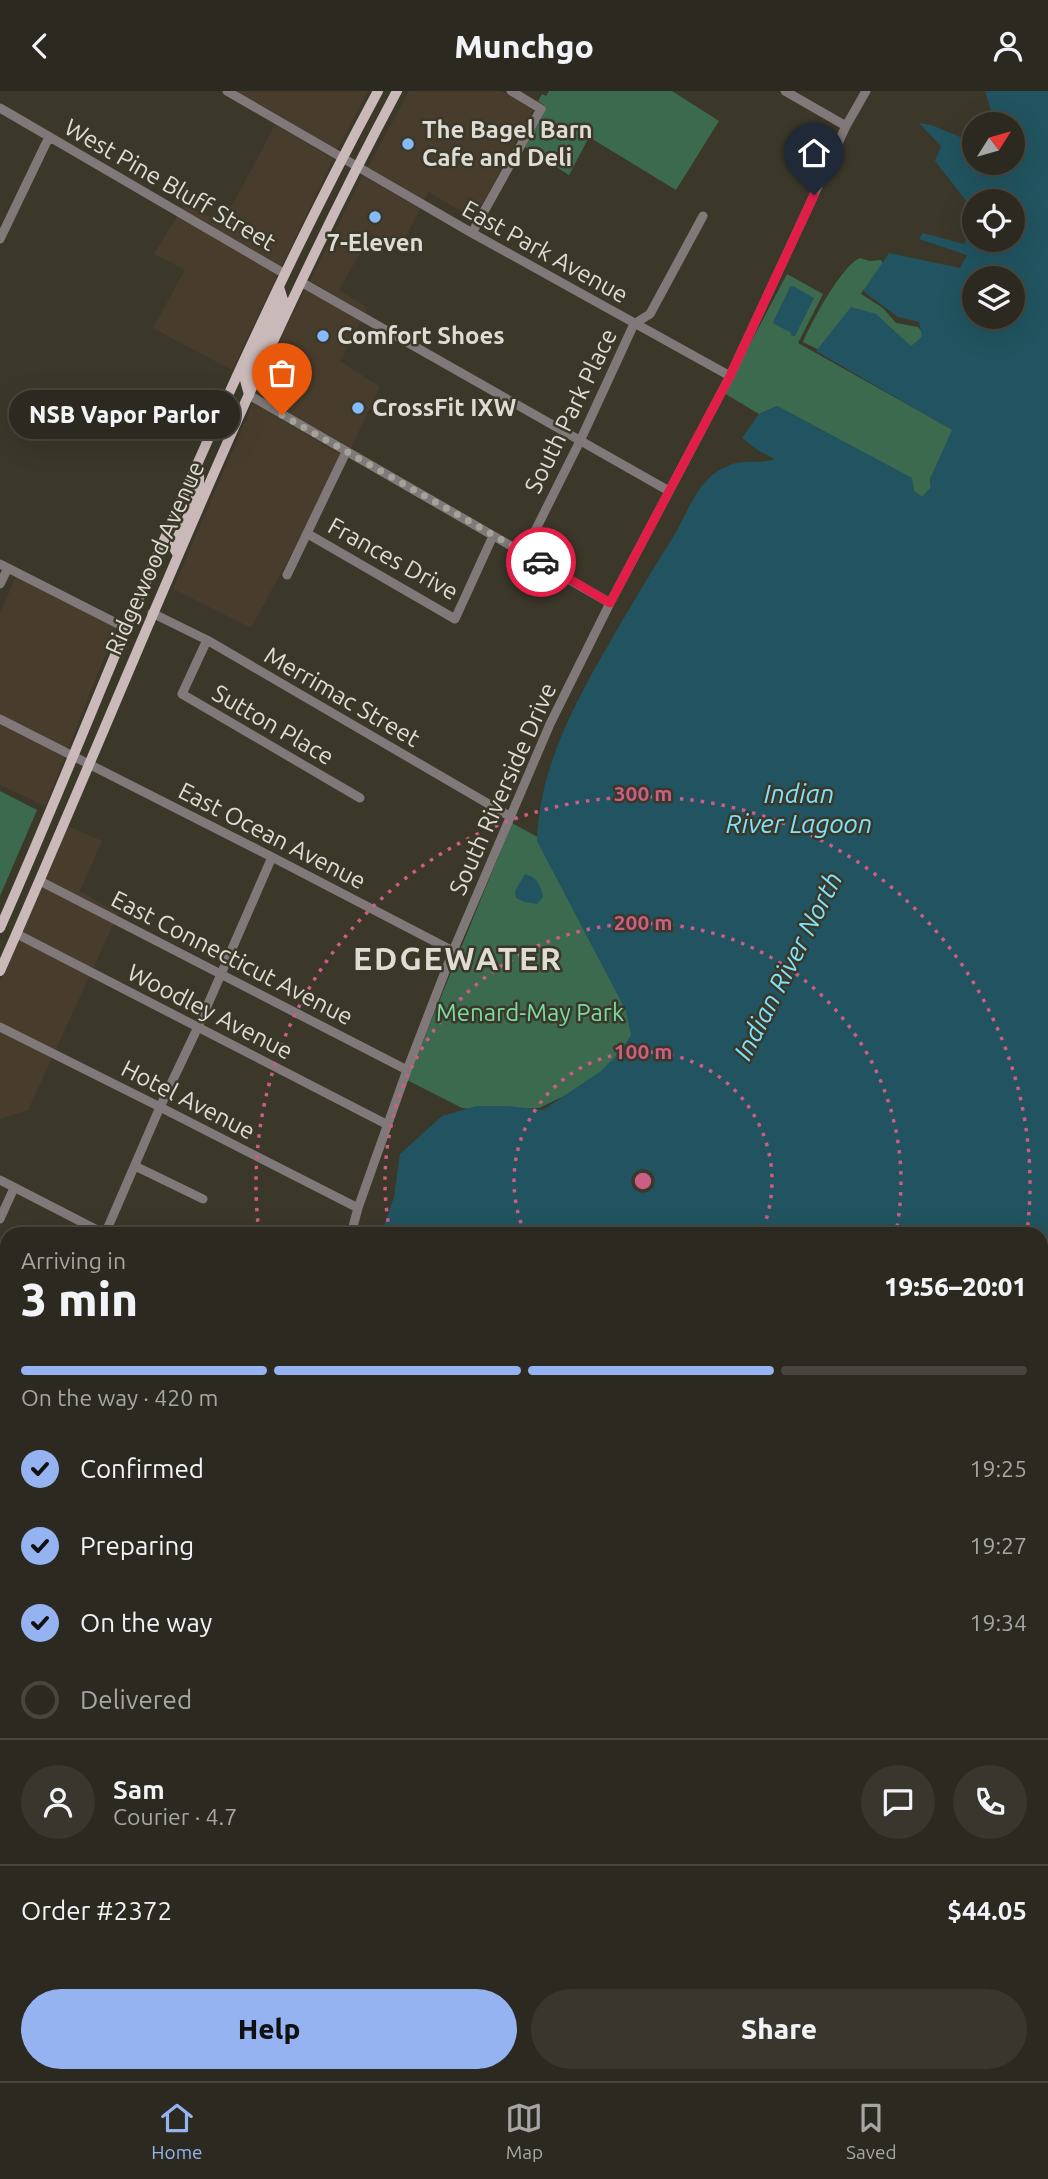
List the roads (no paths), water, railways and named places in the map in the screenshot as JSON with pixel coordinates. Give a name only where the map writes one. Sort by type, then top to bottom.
[{"type":"main road","name":"Ridgewood Avenue","points":[[0,927],[127,628],[279,287],[378,91]]},
{"type":"main road","name":"Ridgewood Avenue","points":[[0,971],[152,613],[249,395],[301,282],[397,91]]},
{"type":"main road","points":[[249,395],[245,380],[283,300],[279,287]]},
{"type":"main road","points":[[178,555],[174,548],[200,484],[198,467]]},
{"type":"street","name":"East Park Avenue","points":[[227,91],[472,233],[730,376]]},
{"type":"street","points":[[472,233],[541,109],[511,91]]},
{"type":"street","points":[[785,91],[846,126]]},
{"type":"street","name":"South Riverside Drive","points":[[353,1227],[386,1124],[453,951],[550,724],[610,603],[730,376],[846,126],[866,91]]},
{"type":"street","name":"West Pine Bluff Street","points":[[0,108],[285,274]]},
{"type":"street","points":[[1,234],[48,137]]},
{"type":"street","name":"South Park Place","points":[[524,552],[580,441],[634,324],[650,314],[703,216]]},
{"type":"street","points":[[301,282],[669,491]]},
{"type":"street","points":[[249,395],[610,603]]},
{"type":"street","name":"Frances Drive","points":[[286,575],[346,452]]},
{"type":"street","name":"Frances Drive","points":[[308,534],[455,619],[493,536]]},
{"type":"street","points":[[0,584],[4,566],[127,628]]},
{"type":"street","name":"Merrimac Street","points":[[152,613],[207,640],[511,817]]},
{"type":"street","name":"Sutton Place","points":[[207,640],[182,694],[360,798]]},
{"type":"street","name":"East Ocean Avenue","points":[[0,719],[453,951]]},
{"type":"street","points":[[108,1227],[272,857]]},
{"type":"street","name":"East Connecticut Avenue","points":[[40,881],[407,1070]]},
{"type":"street","name":"Woodley Avenue","points":[[17,934],[386,1124]]},
{"type":"street","name":"Hotel Avenue","points":[[0,1027],[358,1208]]},
{"type":"street","points":[[135,1166],[203,1199]]},
{"type":"street","points":[[0,1180],[91,1227]]},
{"type":"street","points":[[0,1219],[15,1188]]},
{"type":"water","name":"Indian River Lagoon","points":[[985,91],[1048,91],[1048,1227],[383,1227],[394,1197],[400,1154],[442,1116],[477,1106],[543,1110],[601,1071],[621,1051],[631,1035],[626,1011],[537,841],[539,815],[551,765],[581,694],[701,487],[714,473],[729,465],[775,459],[742,438],[759,414],[777,406],[912,478],[914,491],[922,497],[931,487],[930,479],[952,430],[816,351],[851,307],[876,314],[911,346],[922,337],[919,322],[898,317],[863,291],[889,253],[960,268],[967,255],[919,239],[923,233],[962,243],[962,252],[1025,252],[1025,189],[962,189],[962,195],[935,161],[941,146],[919,123],[962,138],[962,175],[1026,175],[1026,112],[991,112]]},
{"type":"water","points":[[793,286],[814,298],[795,336],[773,322],[790,287]]},
{"type":"water","points":[[525,874],[535,880],[541,889],[543,897],[537,904],[516,898],[515,891]]},
{"type":"place","name":"The Bagel Barn Cafe and Deli","points":[[408,144]]},
{"type":"place","name":"7-Eleven","points":[[375,217]]},
{"type":"place","name":"Comfort Shoes","points":[[323,336]]},
{"type":"place","name":"CrossFit IXW","points":[[358,408]]},
{"type":"place","name":"NSB Vapor Parlor","points":[[282,415]]},
{"type":"district","name":"EDGEWATER","points":[[458,959]]},
{"type":"water label","name":"Indian River North","points":[[788,966]]},
{"type":"park label","name":"Menard-May Park","points":[[530,1013]]}]
